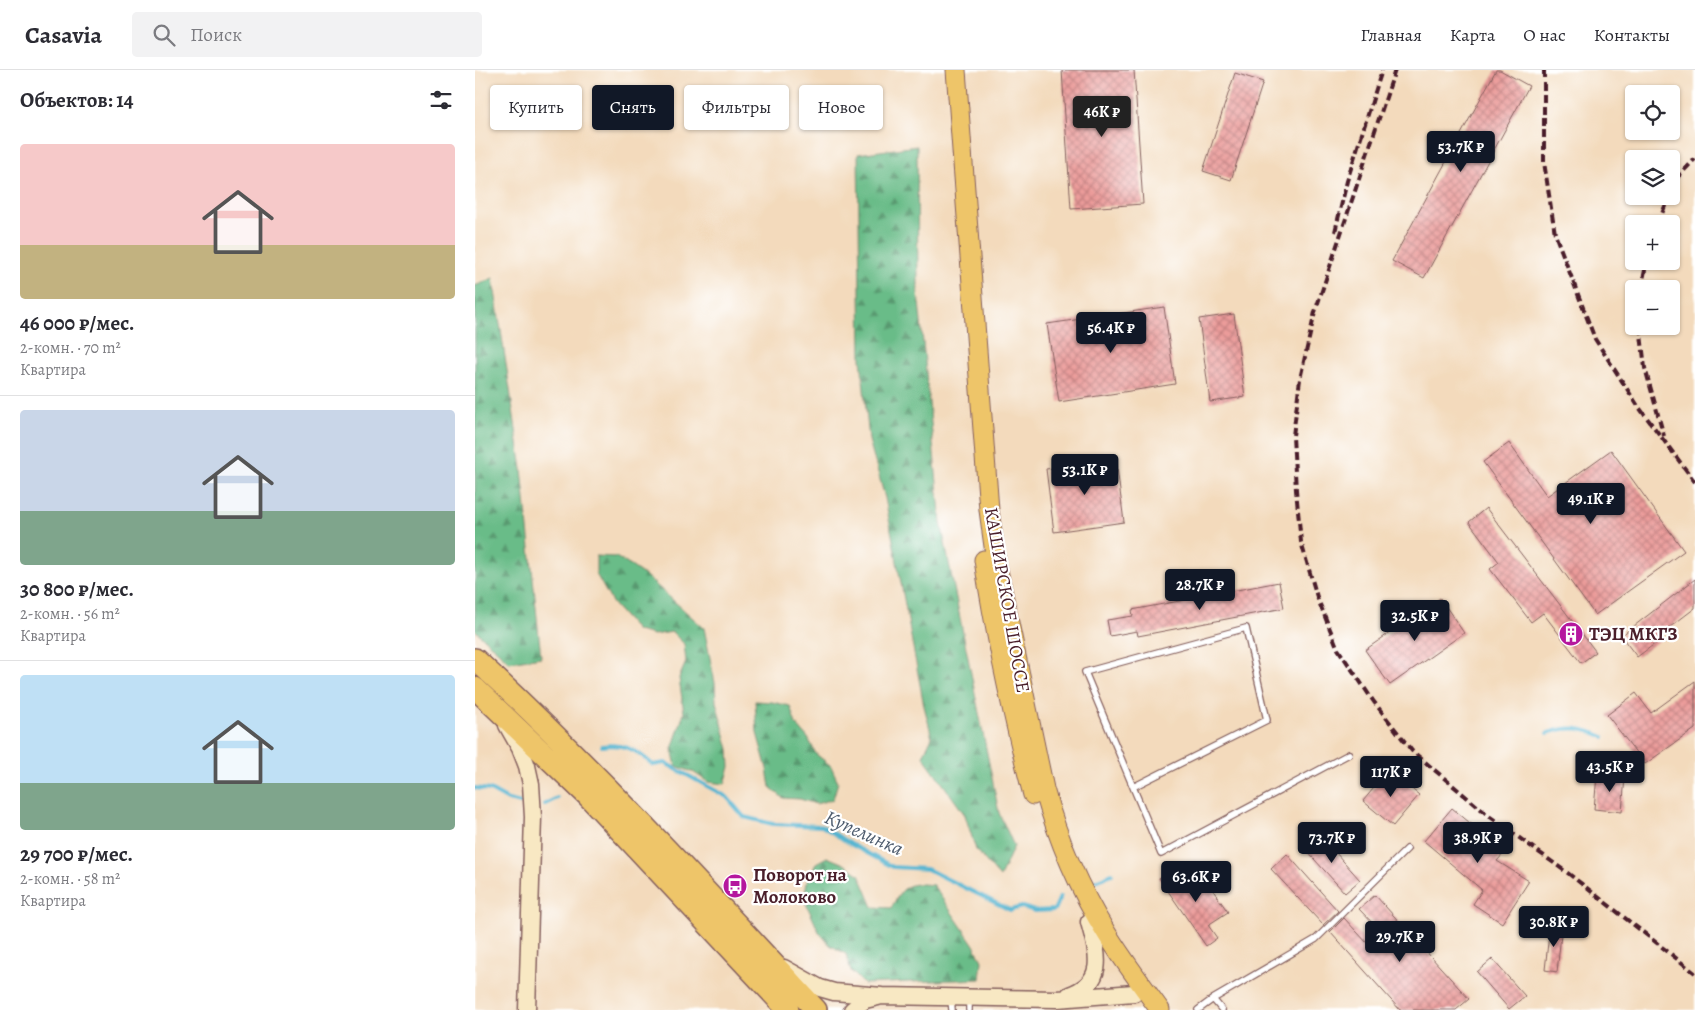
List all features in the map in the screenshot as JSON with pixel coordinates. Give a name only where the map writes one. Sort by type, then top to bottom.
[{"type":"highway","points":[[475,659],[520,700],[603,782],[816,1010]]},
{"type":"highway","points":[[475,688],[588,796],[788,1010]]},
{"type":"main road","name":"КАШИРСКОЕ ШОССЕ","points":[[944,70],[978,520],[993,618],[1014,722],[1041,820],[1057,863],[1089,922],[1145,1010]]},
{"type":"main road","name":"КАШИРСКОЕ ШОССЕ","points":[[956,70],[989,510],[996,561],[1044,789],[1054,823],[1077,880],[1106,933],[1160,1010]]},
{"type":"main road","points":[[493,704],[520,748],[531,784],[533,816],[527,1010]]},
{"type":"main road","points":[[1057,1002],[1085,986],[1093,977],[1097,967],[1096,949],[1089,922]]},
{"type":"main road","points":[[769,959],[820,988],[833,992],[951,1004],[990,1001],[1057,1002],[1134,993]]},
{"type":"main road","points":[[852,1010],[865,1000],[882,996]]},
{"type":"lane","points":[[1133,787],[1267,720],[1246,628],[1085,672],[1133,787],[1161,854],[1349,754]]},
{"type":"lane","points":[[1198,1010],[1213,999],[1317,939],[1407,848]]},
{"type":"lane","points":[[1213,999],[1222,1010]]},
{"type":"green space","points":[[917,146],[918,292],[941,523],[999,813],[1014,846],[1000,877],[976,850],[965,815],[923,756],[932,737],[924,706],[885,498],[869,440],[861,359],[858,154]]},
{"type":"green space","points":[[493,278],[522,469],[541,657],[509,662],[475,630],[475,286]]},
{"type":"green space","points":[[596,556],[616,557],[631,566],[647,577],[704,628],[715,683],[716,702],[729,749],[730,767],[725,784],[708,782],[693,772],[676,766],[672,749],[684,713],[679,678],[686,662],[684,644],[672,632],[654,635],[637,631],[613,604],[596,574]]},
{"type":"green space","points":[[755,701],[790,706],[796,724],[808,738],[816,754],[831,766],[838,782],[833,799],[816,804],[800,799],[783,798],[770,787],[757,733]]},
{"type":"green space","points":[[827,857],[844,864],[859,874],[873,907],[891,908],[899,894],[912,885],[933,885],[974,945],[982,961],[980,979],[864,984],[851,971],[846,954],[830,945],[819,932],[804,899],[807,882],[816,863]]},
{"type":"building","points":[[1062,70],[1134,70],[1143,204],[1071,209]]},
{"type":"building","points":[[1496,70],[1500,70],[1529,86],[1424,278],[1392,261]]},
{"type":"building","points":[[1235,73],[1263,82],[1231,180],[1203,171]]},
{"type":"building","points":[[1164,307],[1175,384],[1059,402],[1047,324]]},
{"type":"building","points":[[1234,314],[1245,397],[1210,402],[1199,319]]},
{"type":"building","points":[[1509,443],[1547,496],[1611,450],[1684,551],[1595,615],[1483,462]]},
{"type":"building","points":[[1116,460],[1124,522],[1054,532],[1046,469]]},
{"type":"building","points":[[1486,508],[1596,652],[1581,663],[1543,613],[1531,622],[1490,569],[1499,562],[1469,522]]},
{"type":"building","points":[[1695,579],[1695,608],[1657,637],[1660,640],[1637,657],[1621,636]]},
{"type":"building","points":[[1279,582],[1284,608],[1138,636],[1137,631],[1110,636],[1107,620],[1133,616],[1132,610]]},
{"type":"building","points":[[1440,598],[1464,633],[1390,685],[1365,650]]},
{"type":"building","points":[[1695,681],[1695,729],[1645,764],[1607,715],[1636,693],[1651,713]]},
{"type":"building","points":[[1389,770],[1419,795],[1393,826],[1363,801]]},
{"type":"building","points":[[1597,775],[1625,777],[1622,812],[1594,809]]},
{"type":"building","points":[[1452,808],[1505,852],[1497,861],[1529,881],[1502,923],[1473,904],[1482,890],[1424,841]]},
{"type":"building","points":[[1319,834],[1360,880],[1345,893],[1304,848]]},
{"type":"building","points":[[1287,854],[1338,911],[1323,925],[1271,869]]},
{"type":"building","points":[[1199,870],[1228,912],[1208,925],[1217,938],[1206,946],[1159,878],[1170,871],[1179,883]]},
{"type":"building","points":[[1375,895],[1469,999],[1456,1010],[1400,1010],[1330,932],[1344,918],[1368,944],[1381,932],[1359,909]]},
{"type":"building","points":[[1550,924],[1562,925],[1557,972],[1545,970]]},
{"type":"building","points":[[1492,959],[1525,996],[1509,1009],[1477,972]]},
{"type":"waterway","name":"Купелинка","points":[[1548,733],[1570,728],[1590,731],[1604,737]]},
{"type":"waterway","name":"Купелинка","points":[[602,746],[610,745],[630,749],[653,765],[665,763],[727,797],[744,817],[773,824],[822,826],[893,867],[927,869],[1010,910],[1022,907],[1035,911],[1054,910],[1060,897]]},
{"type":"waterway","name":"Купелинка","points":[[475,788],[490,790],[508,800],[521,803]]},
{"type":"waterway","name":"Купелинка","points":[[545,804],[557,798]]},
{"type":"waterway","name":"Купелинка","points":[[1095,881],[1112,874]]},
{"type":"railway","points":[[1335,232],[1347,181],[1382,70]]},
{"type":"railway","points":[[1395,70],[1315,312],[1300,379],[1293,436],[1296,490],[1301,542],[1317,597],[1338,649],[1374,702],[1412,751],[1489,816],[1569,874],[1695,973]]},
{"type":"railway","points":[[1544,70],[1544,162],[1555,234],[1595,339],[1638,406],[1695,482]]},
{"type":"railway","points":[[1680,175],[1695,159]]},
{"type":"railway","points":[[1662,215],[1665,205]]},
{"type":"railway","points":[[1643,280],[1645,270]]},
{"type":"railway","points":[[1641,335],[1645,368],[1664,436]]},
{"type":"place","name":"ТЭЦ МКГЗ","points":[[1571,634]]},
{"type":"place","name":"Поворот на Молоково","points":[[735,886]]}]
